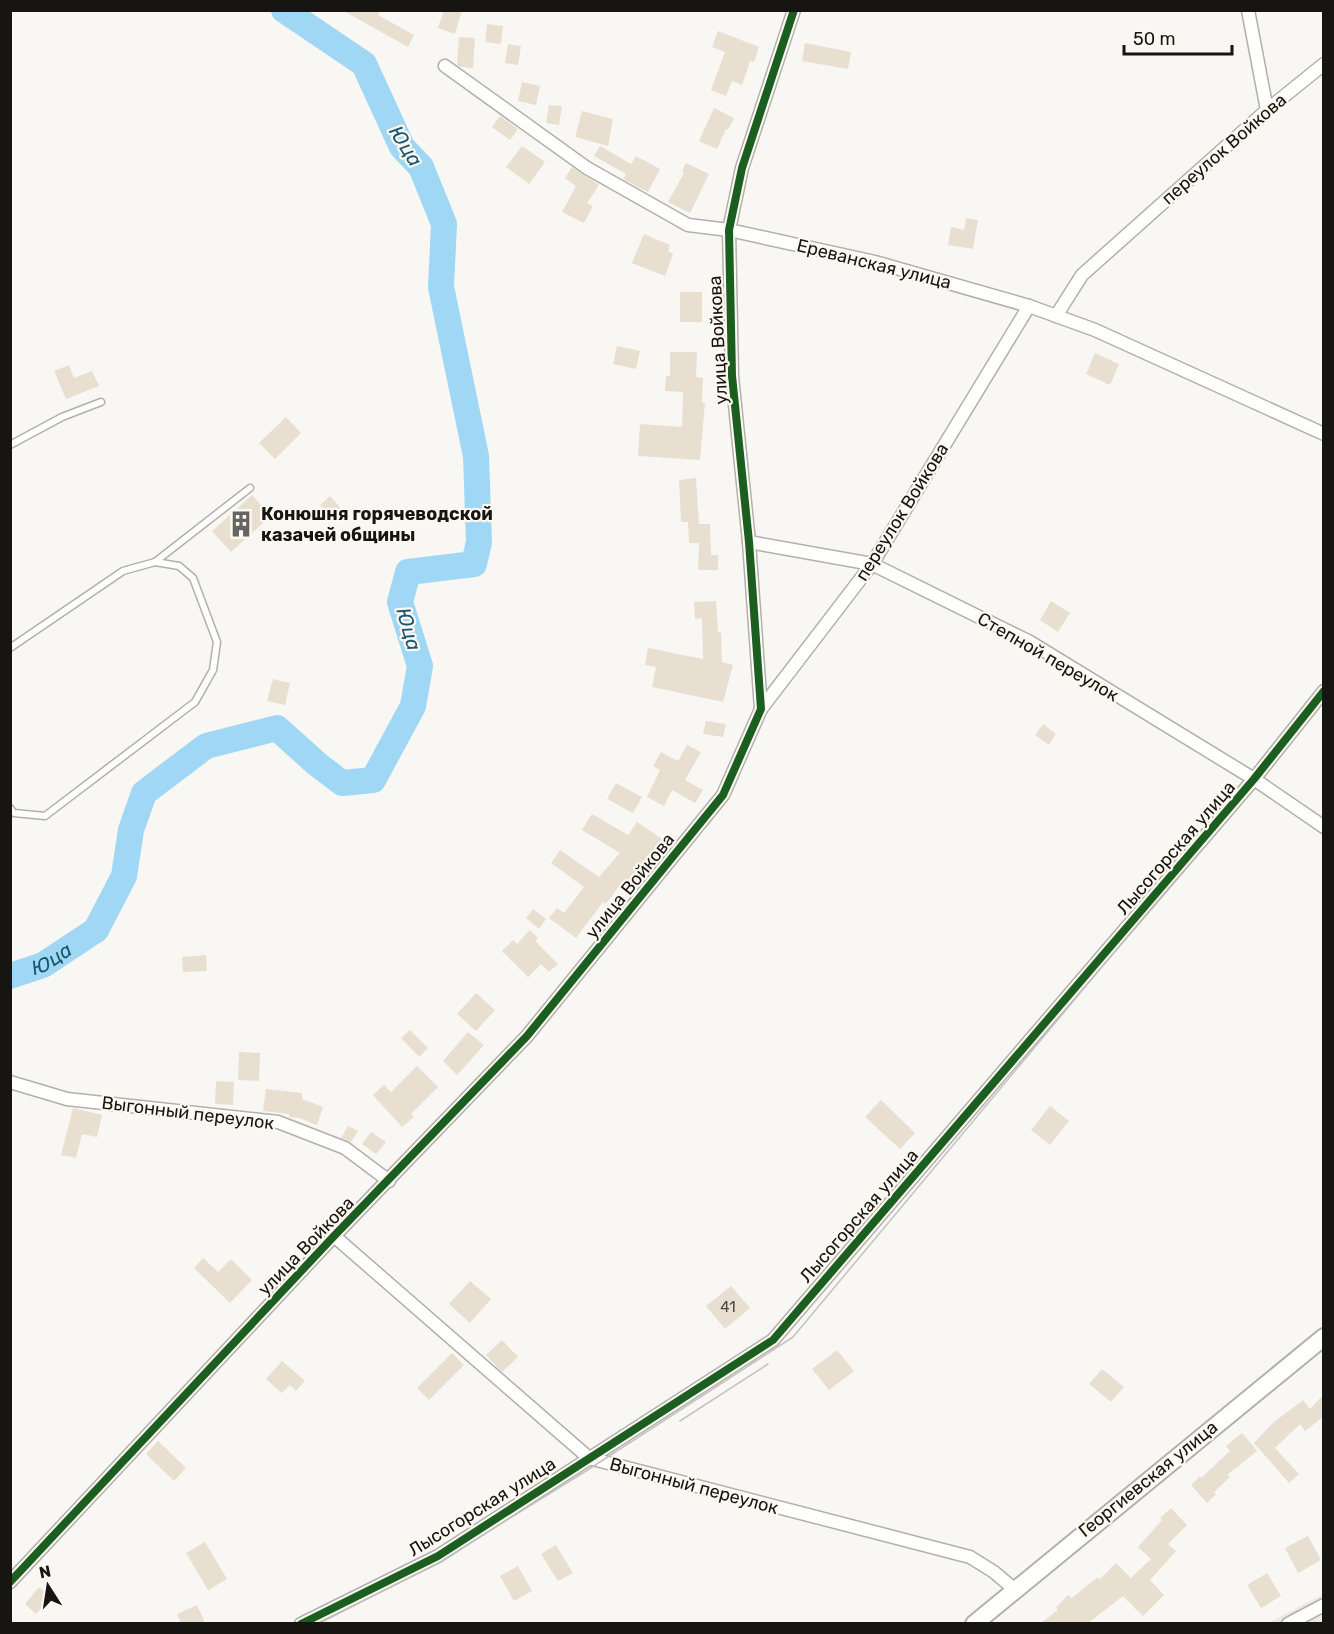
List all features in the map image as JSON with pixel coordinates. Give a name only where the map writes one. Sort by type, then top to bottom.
[{"type":"main road","name":"Георгиевская улица","points":[[974,1623],[1323,1336]]},
{"type":"street","name":"улица Войкова","points":[[10,1582],[334,1236],[527,1036],[723,795],[760,709],[749,542],[732,376],[729,230],[742,168],[794,10]]},
{"type":"street","points":[[1248,10],[1267,110]]},
{"type":"street","name":"переулок Войкова","points":[[1056,316],[1082,275],[1267,110],[1323,64]]},
{"type":"street","name":"Ереванская улица","points":[[444,66],[587,168],[688,225],[729,230],[875,262],[1029,306],[1095,330],[1323,434]]},
{"type":"street","name":"переулок Войкова","points":[[760,709],[872,564],[1029,306]]},
{"type":"street","name":"Степной переулок","points":[[749,542],[872,564],[1030,642],[1254,780],[1323,827]]},
{"type":"street","name":"Лысогорская улица","points":[[301,1623],[438,1556],[773,1340],[1254,780],[1323,691]]},
{"type":"street","name":"Выгонный переулок","points":[[10,1082],[67,1099],[278,1122],[345,1148],[389,1181]]},
{"type":"street","name":"Выгонный переулок","points":[[334,1236],[589,1458],[970,1557],[994,1572],[1014,1589]]},
{"type":"street","points":[[1288,1623],[1323,1605]]},
{"type":"lane","points":[[10,445],[63,417],[101,402]]},
{"type":"lane","points":[[10,648],[123,571],[155,562],[250,488]]},
{"type":"lane","points":[[10,808],[14,813],[45,816],[195,702],[213,670],[217,642],[193,578],[179,566],[155,562]]},
{"type":"shaded area","points":[[1323,1594],[1323,1623],[1268,1623]]},
{"type":"building","points":[[342,10],[380,10],[378,15],[414,35],[408,47]]},
{"type":"building","points":[[444,10],[462,10],[455,34],[438,28]]},
{"type":"building","points":[[487,24],[503,26],[501,44],[485,42]]},
{"type":"building","points":[[718,31],[759,47],[754,62],[750,61],[742,85],[732,81],[726,96],[711,90],[725,52],[712,47]]},
{"type":"building","points":[[459,37],[475,38],[473,68],[457,65]]},
{"type":"building","points":[[805,43],[851,52],[848,69],[802,61]]},
{"type":"building","points":[[508,44],[521,46],[518,65],[505,63]]},
{"type":"building","points":[[522,82],[540,86],[536,105],[518,101]]},
{"type":"building","points":[[549,105],[562,106],[559,125],[546,123]]},
{"type":"building","points":[[714,108],[734,118],[717,149],[699,141]]},
{"type":"building","points":[[582,111],[613,119],[608,146],[575,137]]},
{"type":"building","points":[[500,116],[518,129],[510,140],[492,127]]},
{"type":"building","points":[[522,146],[545,162],[529,184],[506,167]]},
{"type":"building","points":[[600,146],[631,164],[636,156],[660,169],[648,192],[623,179],[626,174],[594,156]]},
{"type":"building","points":[[686,163],[709,174],[690,213],[668,202],[684,173],[682,172]]},
{"type":"building","points":[[572,167],[599,185],[587,203],[593,206],[584,223],[562,212],[576,186],[565,178]]},
{"type":"building","points":[[966,218],[978,220],[973,249],[948,245],[951,227],[964,230]]},
{"type":"building","points":[[644,234],[670,245],[668,251],[673,254],[665,276],[632,263]]},
{"type":"building","points":[[680,292],[702,292],[702,322],[680,322]]},
{"type":"building","points":[[617,346],[640,351],[636,369],[613,364]]},
{"type":"building","points":[[670,352],[697,352],[696,377],[703,378],[702,403],[705,403],[700,460],[638,456],[640,424],[682,427],[683,392],[665,391],[666,376],[670,376]]},
{"type":"building","points":[[1095,353],[1119,364],[1110,385],[1086,374]]},
{"type":"building","points":[[69,365],[74,378],[92,371],[99,386],[66,399],[54,371]]},
{"type":"building","points":[[286,417],[301,433],[275,459],[259,443]]},
{"type":"building","points":[[696,478],[699,524],[710,524],[711,555],[718,555],[718,570],[698,570],[699,543],[689,543],[688,522],[681,522],[679,480]]},
{"type":"building","name":"Конюшня горячеводской казачей общины","points":[[252,495],[271,516],[231,552],[212,531]]},
{"type":"building","points":[[330,496],[346,514],[335,522],[320,505]]},
{"type":"building","points":[[716,601],[718,632],[721,632],[722,662],[733,665],[723,702],[652,687],[656,667],[645,665],[648,648],[703,659],[702,618],[695,619],[694,602]]},
{"type":"building","points":[[1051,601],[1070,613],[1058,632],[1040,620]]},
{"type":"building","points":[[273,679],[290,683],[285,705],[267,701]]},
{"type":"building","points":[[706,721],[726,724],[723,737],[703,734]]},
{"type":"building","points":[[1043,724],[1056,734],[1049,745],[1035,735]]},
{"type":"building","points":[[687,745],[701,752],[685,780],[703,790],[695,803],[672,790],[664,806],[647,797],[660,770],[653,766],[661,752],[678,761]]},
{"type":"building","points":[[616,783],[642,797],[633,813],[607,799]]},
{"type":"building","points":[[592,814],[628,835],[637,822],[662,839],[626,885],[622,882],[606,904],[603,902],[576,938],[549,918],[557,908],[564,913],[584,887],[551,863],[560,850],[599,877],[620,853],[582,830]]},
{"type":"building","points":[[533,909],[546,919],[539,929],[526,918]]},
{"type":"building","points":[[530,930],[538,938],[535,941],[558,964],[549,972],[541,964],[528,977],[502,951],[513,940],[517,944]]},
{"type":"building","points":[[206,955],[207,971],[183,972],[182,957]]},
{"type":"building","points":[[476,993],[495,1010],[476,1031],[457,1014]]},
{"type":"building","points":[[410,1030],[428,1048],[419,1057],[401,1038]]},
{"type":"building","points":[[468,1032],[484,1045],[457,1075],[443,1061]]},
{"type":"building","points":[[239,1052],[260,1053],[259,1081],[238,1080]]},
{"type":"building","points":[[417,1066],[438,1087],[411,1114],[414,1117],[402,1127],[373,1095],[384,1085],[391,1092]]},
{"type":"building","points":[[216,1081],[234,1082],[233,1105],[215,1104]]},
{"type":"building","points":[[266,1089],[302,1093],[302,1099],[323,1107],[317,1125],[289,1117],[289,1114],[263,1111]]},
{"type":"building","points":[[881,1100],[915,1133],[900,1149],[865,1117]]},
{"type":"building","points":[[1050,1106],[1069,1121],[1050,1145],[1031,1130]]},
{"type":"building","points":[[73,1108],[102,1115],[97,1137],[82,1134],[76,1158],[61,1155]]},
{"type":"building","points":[[348,1126],[358,1131],[351,1142],[341,1138]]},
{"type":"building","points":[[371,1132],[386,1142],[376,1154],[362,1144]]},
{"type":"building","points":[[203,1258],[218,1272],[231,1259],[252,1280],[230,1303],[194,1268]]},
{"type":"building","points":[[470,1281],[491,1299],[470,1323],[449,1304]]},
{"type":"building","points":[[731,1286],[750,1308],[725,1329],[706,1306]]},
{"type":"building","points":[[502,1340],[518,1357],[502,1372],[486,1355]]},
{"type":"building","points":[[837,1350],[854,1371],[829,1390],[812,1369]]},
{"type":"building","points":[[452,1353],[464,1365],[429,1400],[417,1388]]},
{"type":"building","points":[[282,1361],[305,1381],[296,1391],[290,1385],[282,1393],[266,1379]]},
{"type":"building","points":[[1102,1369],[1124,1387],[1111,1402],[1089,1384]]},
{"type":"building","points":[[1323,1395],[1323,1417],[1305,1431],[1300,1424],[1275,1448],[1299,1474],[1289,1483],[1254,1443],[1274,1422],[1303,1400],[1310,1409]]},
{"type":"building","points":[[1242,1433],[1257,1451],[1227,1475],[1230,1477],[1214,1492],[1216,1494],[1207,1503],[1191,1485],[1230,1451],[1226,1446]]},
{"type":"building","points":[[158,1441],[186,1468],[174,1481],[146,1454]]},
{"type":"building","points":[[1171,1508],[1187,1525],[1168,1544],[1176,1551],[1150,1580],[1164,1595],[1143,1616],[1123,1596],[1088,1623],[1041,1623],[1058,1610],[1056,1607],[1068,1595],[1072,1598],[1098,1577],[1100,1579],[1116,1563],[1131,1578],[1151,1559],[1138,1547],[1162,1520],[1160,1518]]},
{"type":"building","points":[[1308,1536],[1321,1560],[1298,1573],[1285,1548]]},
{"type":"building","points":[[205,1542],[227,1579],[208,1590],[186,1553]]},
{"type":"building","points":[[556,1545],[573,1573],[558,1581],[541,1554]]},
{"type":"building","points":[[518,1566],[532,1591],[514,1601],[500,1576]]},
{"type":"building","points":[[1267,1573],[1281,1596],[1261,1608],[1247,1585]]},
{"type":"building","points":[[39,1587],[51,1597],[36,1614],[25,1604]]},
{"type":"building","points":[[197,1605],[205,1623],[181,1623],[177,1614]]},
{"type":"waterway","name":"Юца","points":[[10,976],[43,965],[96,930],[124,876],[131,830],[144,793],[206,746],[277,728],[342,783],[373,780],[413,706],[420,666],[400,602],[408,572],[474,564],[479,542],[476,456],[441,287],[444,224],[421,167],[402,147],[364,64],[284,10]]},
{"type":"tram line","points":[[318,1624],[441,1561],[586,1471],[793,1337],[1272,763],[1324,697]]},
{"type":"tram line","points":[[680,1421],[768,1364]]},
{"type":"cycle path","points":[[10,1582],[334,1236],[527,1036],[723,795],[761,709],[749,542],[732,376],[729,230],[742,168],[794,10]]},
{"type":"cycle path","points":[[301,1624],[438,1556],[773,1340],[1254,779],[1324,691]]},
{"type":"place","name":"Конюшня горячеводской казачей общины","points":[[241,524]]}]
